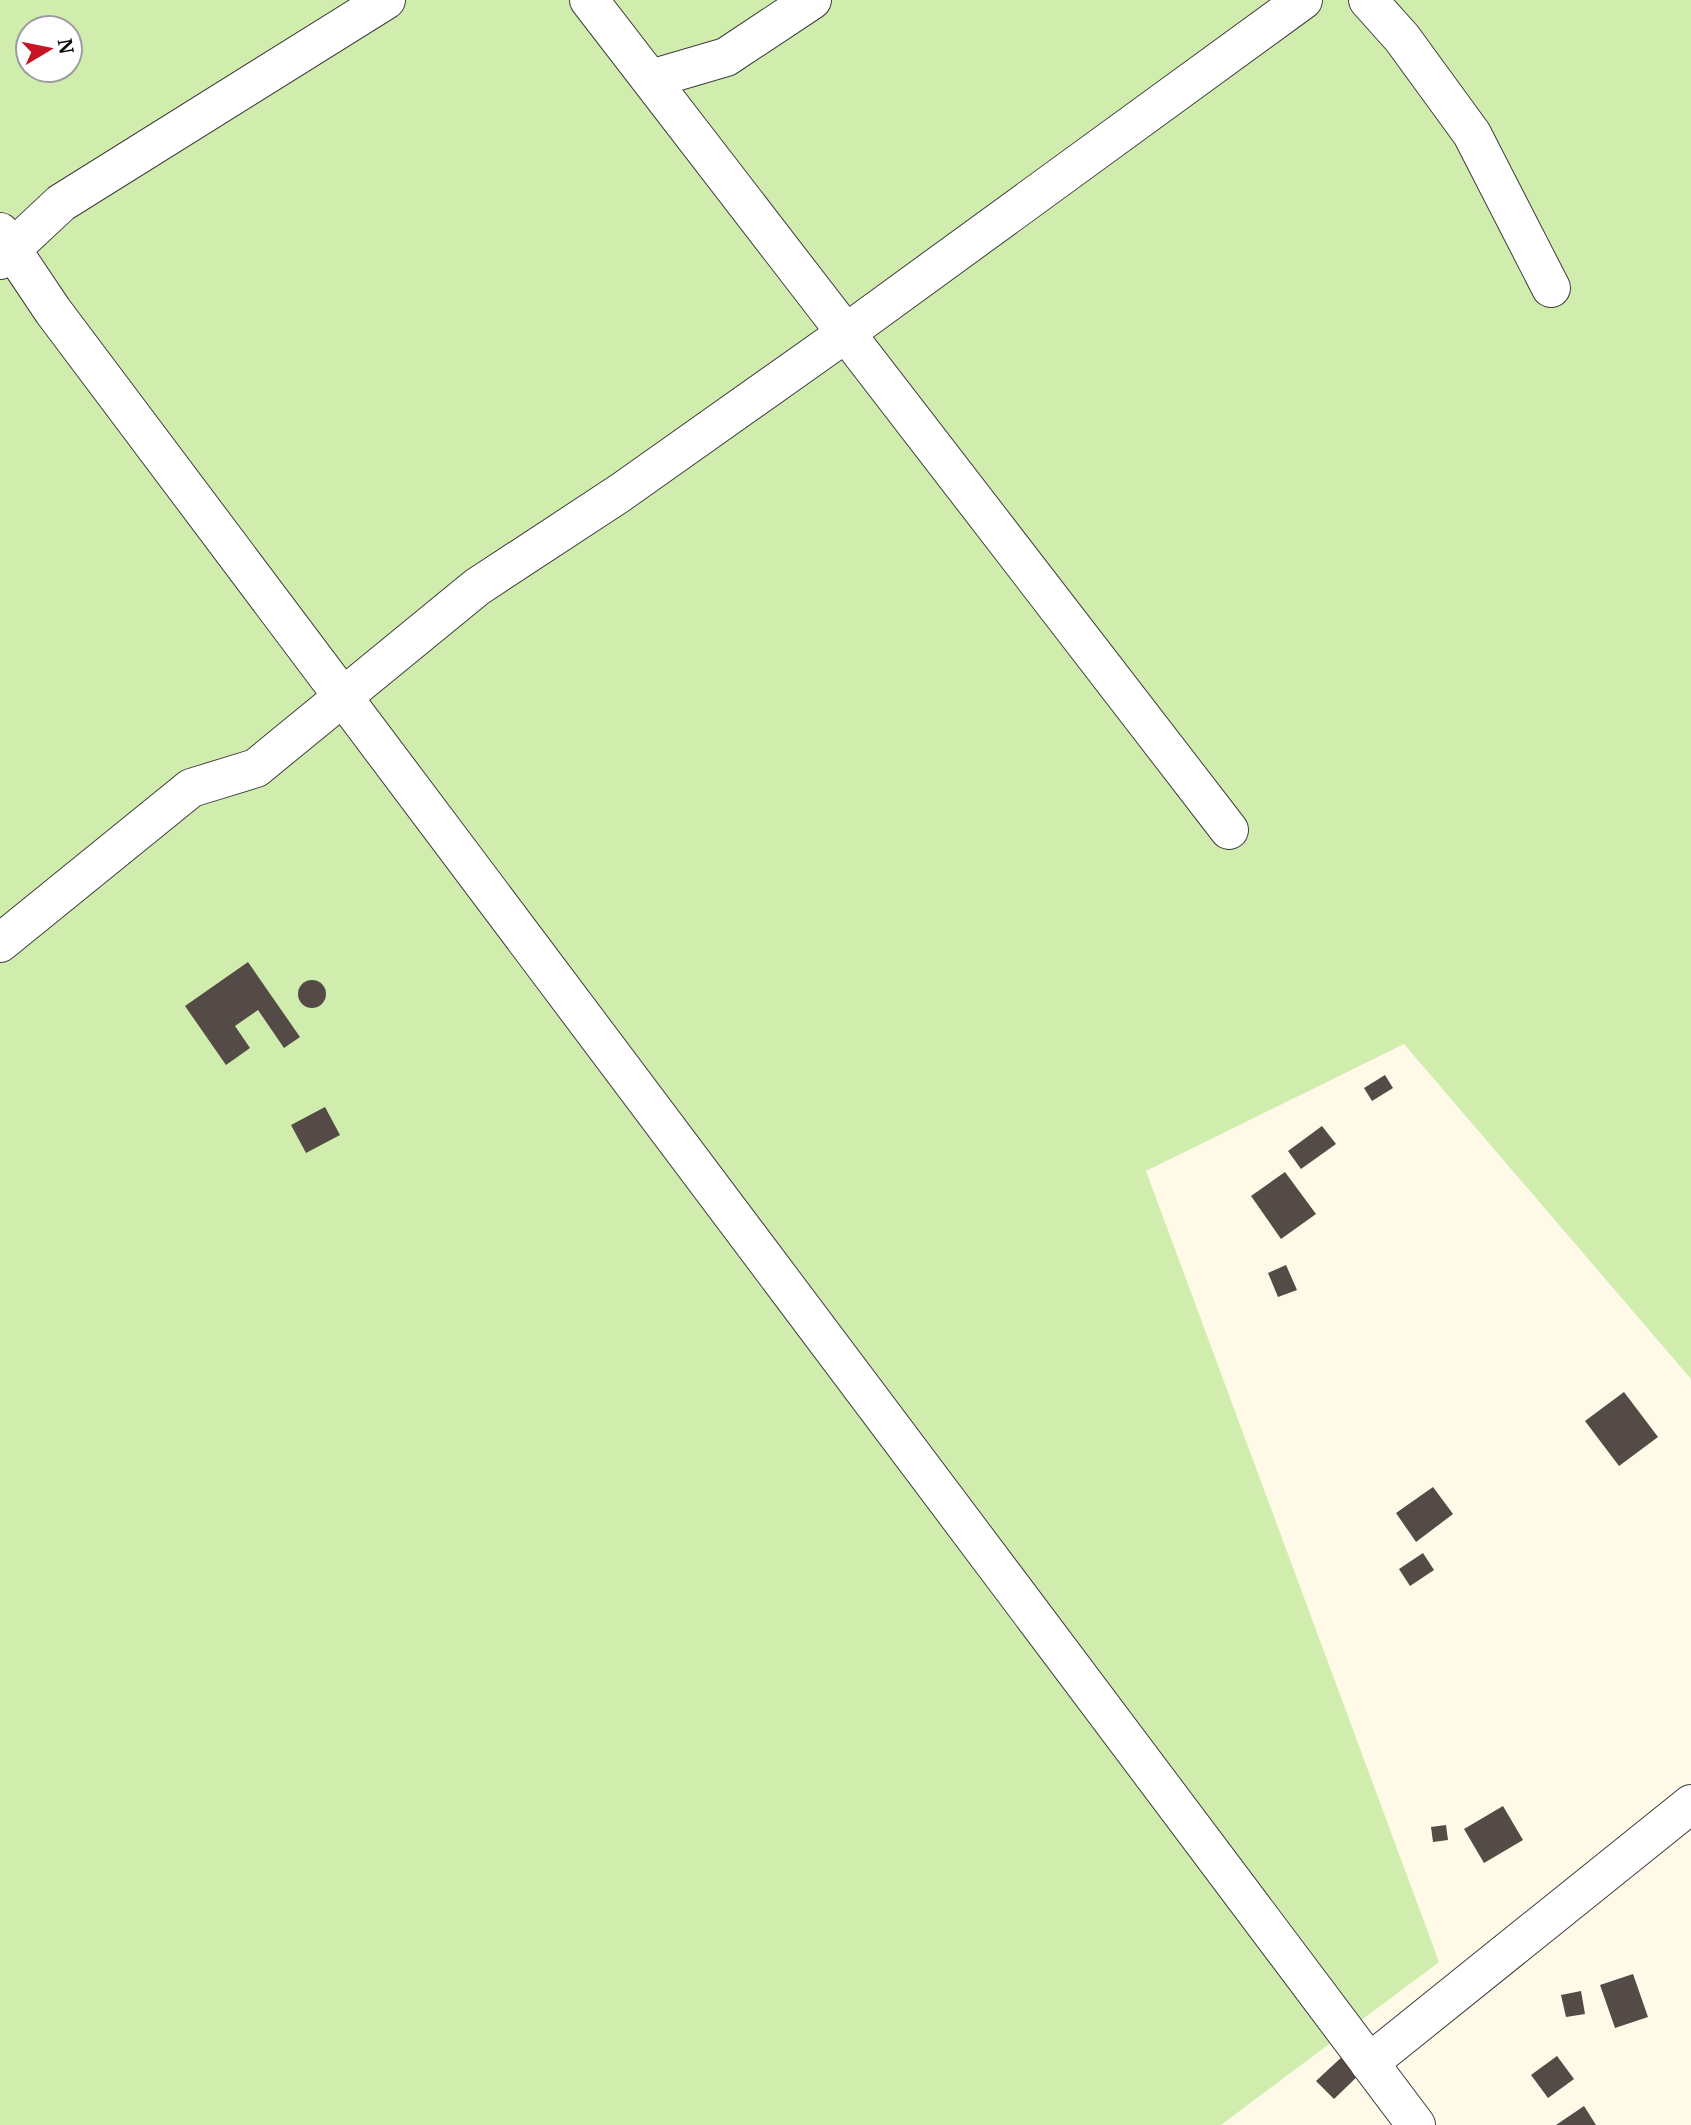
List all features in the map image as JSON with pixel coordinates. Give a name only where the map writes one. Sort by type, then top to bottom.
[{"type":"street","points":[[386,0],[61,203],[4,247],[345,697],[1416,2125]]},
{"type":"street","points":[[589,0],[1229,830]]},
{"type":"street","points":[[651,79],[726,57],[812,0]]},
{"type":"street","points":[[0,943],[191,788],[256,768],[477,587],[620,493],[846,333],[1303,0]]},
{"type":"street","points":[[1368,0],[1402,38],[1472,134],[1551,288]]},
{"type":"street","points":[[1369,2063],[1691,1804]]},
{"type":"green space","points":[[0,0],[1691,0],[1691,1379],[1404,1044],[1146,1171],[1439,1962],[1221,2125],[0,2125]]},
{"type":"building","points":[[248,962],[300,1037],[284,1048],[258,1010],[235,1026],[250,1048],[226,1065],[185,1006]]},
{"type":"building","points":[[312,980],[322,984],[326,994],[322,1004],[312,1008],[302,1004],[298,994],[302,984]]},
{"type":"building","points":[[1385,1075],[1393,1088],[1372,1101],[1364,1088]]},
{"type":"building","points":[[325,1107],[340,1135],[306,1153],[291,1125]]},
{"type":"building","points":[[1322,1126],[1336,1144],[1301,1169],[1288,1151]]},
{"type":"building","points":[[1285,1172],[1316,1214],[1281,1239],[1251,1196]]},
{"type":"building","points":[[1286,1265],[1297,1290],[1278,1297],[1268,1273]]},
{"type":"building","points":[[1624,1392],[1658,1437],[1619,1466],[1585,1421]]},
{"type":"building","points":[[1433,1487],[1453,1514],[1416,1542],[1396,1513]]},
{"type":"building","points":[[1423,1553],[1434,1570],[1410,1586],[1399,1569]]},
{"type":"building","points":[[1503,1806],[1523,1840],[1484,1863],[1464,1829]]},
{"type":"building","points":[[1446,1825],[1448,1840],[1433,1842],[1431,1827]]},
{"type":"building","points":[[1633,1974],[1648,2017],[1615,2028],[1600,1985]]},
{"type":"building","points":[[1581,1991],[1585,2014],[1566,2017],[1561,1995]]},
{"type":"building","points":[[1345,2054],[1362,2072],[1334,2099],[1316,2081]]},
{"type":"building","points":[[1557,2056],[1574,2079],[1548,2098],[1531,2075]]},
{"type":"building","points":[[1584,2106],[1596,2125],[1556,2125]]}]
